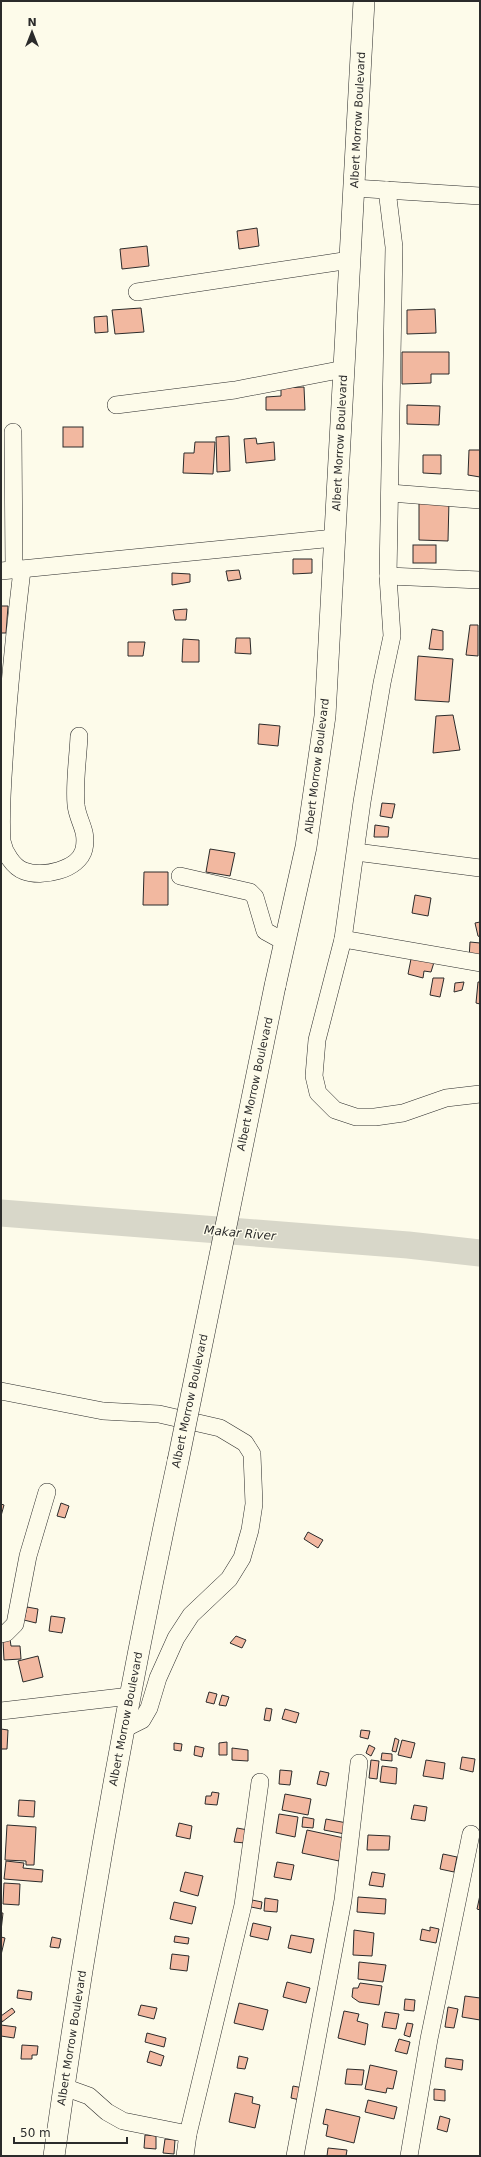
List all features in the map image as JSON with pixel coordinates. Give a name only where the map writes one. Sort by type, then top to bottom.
[{"type":"main road","name":"Albert Morrow Boulevard","points":[[54,2156],[73,2015],[130,1696],[275,986],[306,847],[318,772],[324,716],[364,1]]},
{"type":"street","points":[[354,188],[480,196]]},
{"type":"street","points":[[387,190],[394,247],[388,576],[392,636],[382,682],[343,939],[324,1011],[314,1058],[314,1076],[318,1093],[334,1110],[356,1118],[375,1118],[403,1113],[446,1098],[480,1094]]},
{"type":"street","points":[[137,292],[350,260]]},
{"type":"street","points":[[116,405],[235,390],[344,369]]},
{"type":"street","points":[[14,432],[10,673],[1,824],[6,852],[13,863],[23,871],[38,874],[58,870],[74,863],[83,851],[86,835],[76,807],[75,793],[79,736]]},
{"type":"street","points":[[390,493],[480,500]]},
{"type":"street","points":[[12,570],[334,538]]},
{"type":"street","points":[[388,576],[480,580]]},
{"type":"street","points":[[356,852],[480,868]]},
{"type":"street","points":[[180,876],[250,892],[255,897],[265,931],[285,942]]},
{"type":"street","points":[[343,939],[480,963]]},
{"type":"street","points":[[1,1391],[103,1411],[159,1414],[220,1428],[245,1443],[252,1454],[254,1504],[250,1530],[242,1558],[229,1579],[191,1615],[176,1638],[158,1678],[149,1708],[142,1720],[124,1729]]},
{"type":"street","points":[[1,1634],[6,1633],[15,1624],[28,1556],[47,1492]]},
{"type":"street","points":[[1,1711],[130,1696]]},
{"type":"street","points":[[295,2156],[343,1900],[359,1763]]},
{"type":"street","points":[[185,2156],[188,2134],[243,1905],[260,1782]]},
{"type":"street","points":[[409,2156],[429,2039],[471,1834]]},
{"type":"street","points":[[64,2087],[89,2096],[107,2112],[123,2121],[188,2134]]},
{"type":"building","points":[[257,228],[259,246],[239,249],[237,231]]},
{"type":"building","points":[[147,246],[149,266],[122,269],[120,249]]},
{"type":"building","points":[[141,308],[144,332],[115,334],[112,310]]},
{"type":"building","points":[[435,309],[436,333],[407,334],[407,310]]},
{"type":"building","points":[[107,316],[108,332],[95,333],[94,317]]},
{"type":"building","points":[[402,352],[449,352],[449,374],[431,374],[431,383],[402,384]]},
{"type":"building","points":[[304,387],[305,410],[266,410],[266,397],[281,396],[281,388]]},
{"type":"building","points":[[407,405],[440,406],[439,425],[407,424]]},
{"type":"building","points":[[63,427],[83,427],[83,447],[63,447]]},
{"type":"building","points":[[229,436],[230,471],[217,472],[216,437]]},
{"type":"building","points":[[256,438],[257,444],[274,442],[275,460],[246,463],[244,439]]},
{"type":"building","points":[[195,442],[215,442],[213,474],[183,473],[184,453],[194,453]]},
{"type":"building","points":[[469,450],[480,450],[480,477],[468,475]]},
{"type":"building","points":[[423,455],[441,455],[441,474],[423,473]]},
{"type":"building","points":[[419,499],[449,500],[448,541],[419,540]]},
{"type":"building","points":[[413,545],[436,545],[436,563],[413,563]]},
{"type":"building","points":[[293,559],[312,559],[312,573],[293,574]]},
{"type":"building","points":[[239,570],[241,579],[228,581],[226,571]]},
{"type":"building","points":[[172,573],[190,574],[190,582],[172,585]]},
{"type":"building","points":[[1,606],[8,606],[6,633],[1,633]]},
{"type":"building","points":[[187,609],[186,620],[175,620],[173,610]]},
{"type":"building","points":[[470,625],[478,625],[478,656],[466,655]]},
{"type":"building","points":[[432,629],[443,631],[443,650],[429,649]]},
{"type":"building","points":[[236,638],[250,638],[251,654],[235,653]]},
{"type":"building","points":[[183,639],[199,640],[199,662],[182,662]]},
{"type":"building","points":[[128,642],[145,642],[143,656],[128,656]]},
{"type":"building","points":[[418,656],[453,659],[449,702],[415,700]]},
{"type":"building","points":[[453,715],[460,750],[433,753],[436,716]]},
{"type":"building","points":[[259,724],[280,726],[278,746],[258,744]]},
{"type":"building","points":[[382,803],[395,804],[392,818],[380,816]]},
{"type":"building","points":[[375,825],[389,827],[388,837],[374,837]]},
{"type":"building","points":[[210,849],[235,853],[230,876],[206,872]]},
{"type":"building","points":[[144,872],[168,872],[168,905],[143,905]]},
{"type":"building","points":[[415,895],[431,898],[428,916],[412,913]]},
{"type":"building","points":[[480,922],[480,937],[478,936],[475,923]]},
{"type":"building","points":[[470,942],[480,943],[480,959],[469,959]]},
{"type":"building","points":[[412,954],[435,959],[431,972],[424,971],[423,978],[408,974]]},
{"type":"building","points":[[433,978],[444,978],[440,997],[430,995]]},
{"type":"building","points":[[464,982],[462,990],[454,992],[455,983]]},
{"type":"building","points":[[478,982],[480,982],[480,1004],[476,1003]]},
{"type":"building","points":[[61,1503],[69,1506],[65,1518],[57,1516]]},
{"type":"building","points":[[1,1504],[4,1505],[1,1516]]},
{"type":"building","points":[[308,1532],[323,1540],[318,1548],[304,1539]]},
{"type":"building","points":[[27,1607],[38,1609],[36,1623],[24,1620]]},
{"type":"building","points":[[51,1616],[65,1618],[62,1633],[49,1631]]},
{"type":"building","points":[[236,1636],[246,1640],[242,1648],[230,1643]]},
{"type":"building","points":[[10,1639],[11,1646],[20,1646],[21,1659],[4,1660],[3,1640]]},
{"type":"building","points":[[38,1656],[43,1677],[23,1682],[18,1661]]},
{"type":"building","points":[[209,1692],[217,1694],[214,1704],[206,1702]]},
{"type":"building","points":[[222,1695],[229,1697],[226,1706],[219,1705]]},
{"type":"building","points":[[266,1708],[272,1709],[270,1721],[264,1720]]},
{"type":"building","points":[[285,1709],[299,1713],[296,1723],[282,1719]]},
{"type":"building","points":[[1,1729],[8,1730],[7,1749],[1,1749]]},
{"type":"building","points":[[361,1730],[370,1731],[368,1739],[360,1737]]},
{"type":"building","points":[[395,1738],[399,1740],[396,1752],[392,1751]]},
{"type":"building","points":[[402,1740],[415,1743],[411,1758],[398,1755]]},
{"type":"building","points":[[227,1742],[227,1755],[219,1755],[219,1743]]},
{"type":"building","points":[[174,1743],[182,1744],[181,1751],[174,1750]]},
{"type":"building","points":[[369,1745],[375,1748],[371,1756],[366,1753]]},
{"type":"building","points":[[195,1746],[204,1748],[202,1757],[194,1755]]},
{"type":"building","points":[[232,1748],[248,1750],[248,1761],[232,1760]]},
{"type":"building","points":[[382,1753],[392,1754],[392,1761],[381,1760]]},
{"type":"building","points":[[462,1757],[475,1759],[473,1772],[460,1769]]},
{"type":"building","points":[[371,1760],[379,1761],[377,1779],[369,1778]]},
{"type":"building","points":[[426,1760],[445,1763],[443,1779],[423,1776]]},
{"type":"building","points":[[382,1766],[397,1768],[396,1784],[380,1782]]},
{"type":"building","points":[[280,1770],[292,1771],[290,1785],[279,1784]]},
{"type":"building","points":[[320,1771],[329,1773],[326,1786],[317,1784]]},
{"type":"building","points":[[212,1792],[219,1793],[217,1805],[205,1804],[206,1796],[211,1796]]},
{"type":"building","points":[[285,1794],[311,1799],[308,1815],[282,1810]]},
{"type":"building","points":[[19,1800],[35,1801],[34,1817],[18,1816]]},
{"type":"building","points":[[414,1805],[427,1807],[425,1821],[411,1819]]},
{"type":"building","points":[[279,1814],[298,1817],[295,1837],[276,1833]]},
{"type":"building","points":[[303,1817],[314,1819],[313,1828],[302,1827]]},
{"type":"building","points":[[326,1819],[347,1823],[345,1834],[324,1830]]},
{"type":"building","points":[[179,1823],[192,1826],[190,1839],[176,1836]]},
{"type":"building","points":[[7,1825],[36,1827],[34,1865],[26,1865],[26,1861],[5,1860]]},
{"type":"building","points":[[237,1828],[248,1830],[245,1843],[234,1842]]},
{"type":"building","points":[[307,1830],[344,1838],[339,1861],[302,1853]]},
{"type":"building","points":[[368,1835],[390,1836],[389,1850],[367,1850]]},
{"type":"building","points":[[443,1854],[457,1857],[454,1872],[440,1869]]},
{"type":"building","points":[[6,1861],[24,1863],[23,1868],[43,1870],[42,1882],[4,1879]]},
{"type":"building","points":[[277,1862],[294,1865],[291,1880],[274,1877]]},
{"type":"building","points":[[185,1872],[203,1876],[198,1896],[180,1891]]},
{"type":"building","points":[[372,1872],[385,1874],[383,1887],[369,1885]]},
{"type":"building","points":[[4,1883],[20,1884],[19,1905],[3,1904]]},
{"type":"building","points":[[480,1895],[480,1910],[477,1909]]},
{"type":"building","points":[[358,1897],[386,1899],[385,1914],[357,1912]]},
{"type":"building","points":[[265,1898],[278,1900],[277,1912],[264,1911]]},
{"type":"building","points":[[252,1900],[262,1902],[261,1909],[251,1907]]},
{"type":"building","points":[[174,1902],[196,1907],[192,1924],[170,1919]]},
{"type":"building","points":[[1,1913],[3,1913],[1,1931]]},
{"type":"building","points":[[253,1923],[271,1927],[268,1940],[250,1936]]},
{"type":"building","points":[[430,1927],[439,1929],[436,1943],[420,1940],[422,1929],[430,1931]]},
{"type":"building","points":[[354,1930],[374,1933],[372,1956],[353,1955]]},
{"type":"building","points":[[291,1935],[314,1939],[311,1953],[288,1948]]},
{"type":"building","points":[[175,1936],[189,1938],[188,1944],[174,1942]]},
{"type":"building","points":[[1,1937],[5,1938],[1,1955]]},
{"type":"building","points":[[52,1937],[61,1939],[59,1948],[50,1947]]},
{"type":"building","points":[[172,1954],[189,1956],[187,1971],[170,1969]]},
{"type":"building","points":[[359,1962],[386,1965],[383,1982],[358,1979]]},
{"type":"building","points":[[287,1982],[310,1988],[306,2003],[283,1997]]},
{"type":"building","points":[[360,1983],[382,1986],[379,2005],[359,2002],[352,1997],[353,1988],[358,1988]]},
{"type":"building","points":[[18,1990],[32,1992],[31,2000],[17,1998]]},
{"type":"building","points":[[465,1996],[480,1998],[480,2020],[462,2017]]},
{"type":"building","points":[[405,1999],[415,2000],[414,2011],[404,2010]]},
{"type":"building","points":[[239,2003],[268,2010],[263,2030],[234,2023]]},
{"type":"building","points":[[141,2005],[157,2008],[154,2019],[138,2015]]},
{"type":"building","points":[[448,2007],[458,2009],[454,2028],[445,2027]]},
{"type":"building","points":[[12,2008],[15,2012],[2,2022],[1,2016]]},
{"type":"building","points":[[344,2011],[359,2014],[357,2021],[368,2024],[365,2045],[338,2038]]},
{"type":"building","points":[[385,2012],[399,2014],[396,2029],[382,2027]]},
{"type":"building","points":[[407,2023],[413,2024],[410,2037],[404,2035]]},
{"type":"building","points":[[1,2025],[16,2027],[14,2038],[1,2036]]},
{"type":"building","points":[[147,2033],[166,2038],[164,2047],[145,2042]]},
{"type":"building","points":[[399,2039],[410,2042],[407,2054],[395,2051]]},
{"type":"building","points":[[22,2045],[38,2046],[37,2055],[32,2055],[32,2059],[21,2059]]},
{"type":"building","points":[[150,2051],[164,2056],[161,2066],[147,2062]]},
{"type":"building","points":[[239,2056],[248,2058],[245,2069],[237,2068]]},
{"type":"building","points":[[446,2058],[463,2060],[462,2070],[445,2067]]},
{"type":"building","points":[[370,2065],[397,2071],[393,2089],[387,2088],[386,2093],[365,2089]]},
{"type":"building","points":[[347,2069],[364,2070],[362,2085],[345,2084]]},
{"type":"building","points":[[293,2086],[303,2088],[300,2100],[291,2098]]},
{"type":"building","points":[[434,2089],[445,2090],[445,2101],[434,2100]]},
{"type":"building","points":[[235,2093],[253,2097],[252,2103],[260,2105],[255,2128],[229,2122]]},
{"type":"building","points":[[368,2100],[397,2107],[394,2119],[365,2112]]},
{"type":"building","points":[[326,2109],[360,2117],[354,2143],[326,2136],[328,2125],[323,2124]]},
{"type":"building","points":[[440,2116],[450,2119],[447,2132],[437,2129]]},
{"type":"building","points":[[145,2135],[156,2136],[156,2149],[144,2148]]},
{"type":"building","points":[[165,2139],[175,2140],[174,2154],[163,2153]]},
{"type":"building","points":[[328,2148],[347,2150],[346,2156],[327,2156]]},
{"type":"waterway","name":"Makar River","points":[[1,1213],[408,1245],[480,1253]]}]
